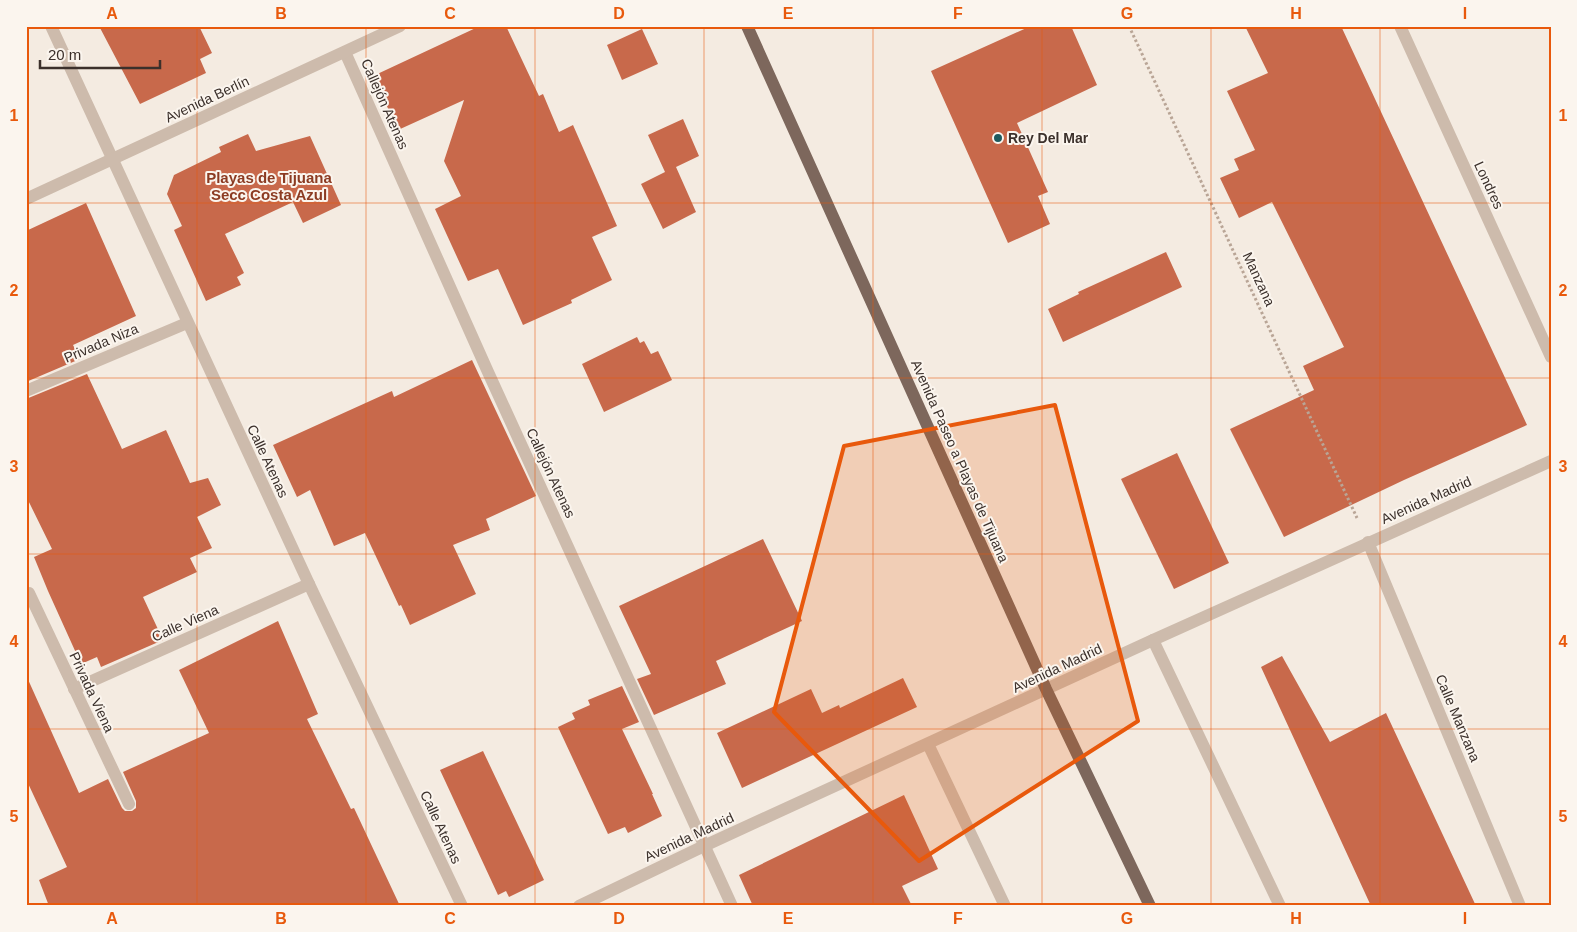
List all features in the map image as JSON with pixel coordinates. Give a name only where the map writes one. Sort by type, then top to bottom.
[{"type":"main road","name":"Avenida Paseo a Playas de Tijuana","points":[[747,26],[1046,689],[1150,906]]},
{"type":"street","name":"Calle Atenas","points":[[51,26],[187,323],[462,906]]},
{"type":"street","name":"Avenida Berlín","points":[[26,198],[400,26]]},
{"type":"street","name":"Londres","points":[[1400,26],[1551,356]]},
{"type":"street","name":"Callejón Atenas","points":[[345,52],[488,372],[732,906]]},
{"type":"street","name":"Privada Niza","points":[[26,392],[187,323]]},
{"type":"street","name":"Avenida Madrid","points":[[578,906],[704,846],[1153,640],[1551,461]]},
{"type":"street","name":"Calle Manzana","points":[[1368,542],[1520,906]]},
{"type":"street","name":"Calle Viena","points":[[74,689],[309,584]]},
{"type":"street","name":"Privada Viena","points":[[29,593],[129,804]]},
{"type":"street","points":[[1153,640],[1280,906]]},
{"type":"street","points":[[928,744],[1005,906]]},
{"type":"path","name":"Manzana","points":[[1129,26],[1368,542]]},
{"type":"highlighted area","points":[[1055,405],[1138,721],[919,861],[774,712],[844,446]]},
{"type":"building","points":[[99,26],[199,26],[212,53],[200,59],[206,73],[140,104]]},
{"type":"building","points":[[480,26],[506,26],[539,96],[543,94],[559,132],[573,125],[617,226],[592,237],[612,280],[571,300],[572,303],[523,325],[498,269],[468,281],[435,209],[461,196],[444,161],[464,100],[398,130],[373,76]]},
{"type":"building","name":"Rey Del Mar","points":[[1031,26],[1071,26],[1097,85],[1017,123],[1048,192],[1038,196],[1050,224],[1008,243],[931,71]]},
{"type":"building","points":[[1245,26],[1341,26],[1527,425],[1404,480],[1284,537],[1230,429],[1314,390],[1303,366],[1344,347],[1272,202],[1239,218],[1220,178],[1239,170],[1234,159],[1255,150],[1227,91],[1268,73]]},
{"type":"building","points":[[642,29],[658,64],[622,80],[607,45]]},
{"type":"building","points":[[683,119],[699,156],[676,167],[696,212],[663,229],[641,184],[665,172],[648,135]]},
{"type":"building","points":[[248,134],[256,151],[310,136],[341,205],[303,223],[293,202],[225,234],[244,273],[237,277],[241,285],[206,301],[174,230],[182,226],[167,194],[174,175],[221,152],[219,147]]},
{"type":"building","points":[[86,203],[136,316],[73,345],[80,359],[26,382],[26,231]]},
{"type":"building","points":[[1166,252],[1182,287],[1063,342],[1048,309],[1079,294],[1078,292]]},
{"type":"building","points":[[637,337],[640,343],[644,341],[651,354],[658,351],[672,380],[604,412],[582,364]]},
{"type":"building","points":[[472,360],[536,496],[486,519],[490,530],[453,545],[476,594],[410,625],[401,605],[399,606],[365,533],[334,546],[310,490],[297,497],[273,445],[392,391],[394,397]]},
{"type":"building","points":[[87,374],[122,449],[166,430],[190,483],[208,478],[221,505],[197,517],[212,548],[190,558],[197,572],[143,597],[163,640],[101,667],[97,657],[81,664],[48,591],[34,557],[52,549],[26,496],[26,399]]},
{"type":"building","points":[[1177,453],[1229,563],[1174,589],[1121,479]]},
{"type":"building","points":[[763,539],[802,621],[716,661],[726,684],[654,715],[637,679],[651,674],[619,606]]},
{"type":"building","points":[[278,621],[318,714],[307,719],[351,809],[354,808],[400,906],[49,906],[39,880],[67,867],[26,779],[26,675],[79,793],[108,779],[122,808],[125,811],[132,811],[136,808],[136,801],[123,772],[209,733],[179,670]]},
{"type":"building","points":[[1282,656],[1330,742],[1386,713],[1476,906],[1371,906],[1261,667]]},
{"type":"building","points":[[903,678],[917,707],[742,788],[717,733],[811,689],[822,713],[839,705],[840,708]]},
{"type":"building","points":[[622,686],[639,722],[622,729],[662,816],[628,833],[625,827],[608,834],[558,727],[575,719],[572,713],[590,705],[588,700]]},
{"type":"building","points":[[483,751],[544,880],[509,897],[506,891],[498,895],[440,770]]},
{"type":"building","points":[[904,795],[938,869],[902,886],[912,906],[753,906],[739,875]]},
{"type":"place","name":"Rey Del Mar","points":[[998,138]]},
{"type":"district","name":"Playas de Tijuana Secc Costa Azul","points":[[269,186]]}]
